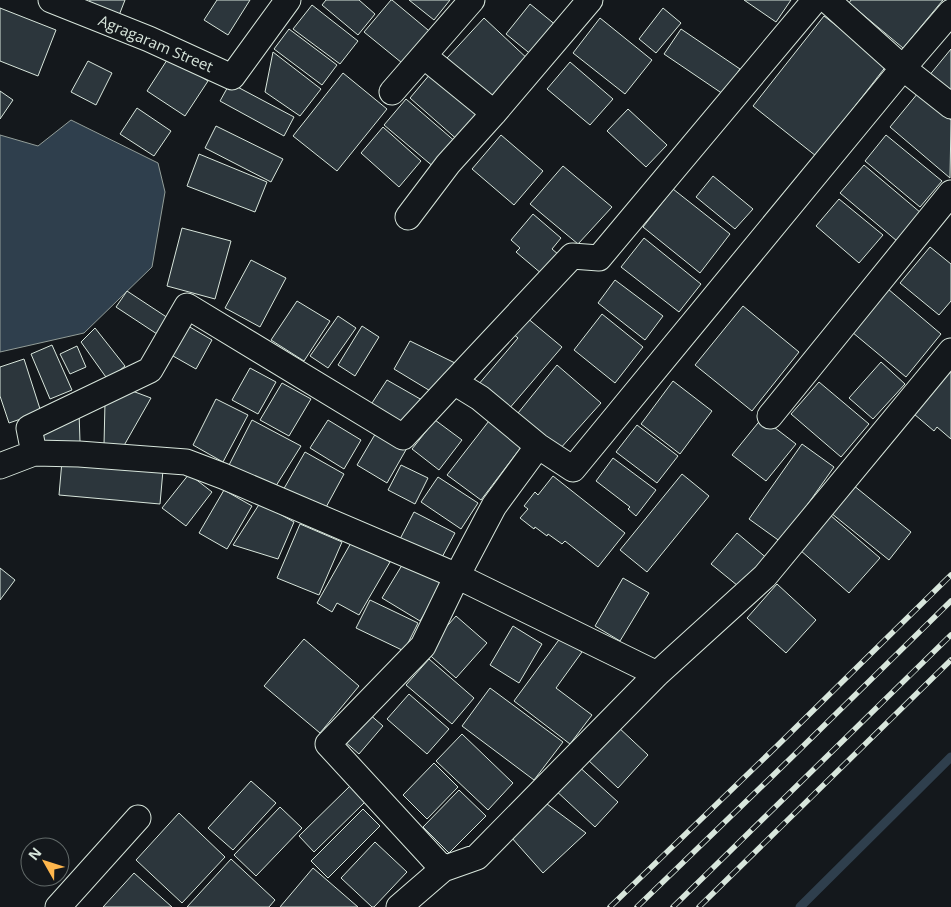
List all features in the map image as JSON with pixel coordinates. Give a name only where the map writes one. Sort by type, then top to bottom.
[{"type":"street","name":"Agragaram Street","points":[[51,0],[149,38],[232,77],[288,0]]},
{"type":"street","points":[[392,92],[472,0]]},
{"type":"street","points":[[408,217],[448,164],[590,0]]},
{"type":"street","points":[[34,453],[29,428],[150,370],[187,306],[403,437],[572,256],[598,258],[815,0]]},
{"type":"street","points":[[827,0],[903,68],[951,106]]},
{"type":"street","points":[[454,382],[480,398],[538,446],[573,469],[951,12]]},
{"type":"street","points":[[424,56],[494,113]]},
{"type":"street","points":[[770,416],[951,193]]},
{"type":"street","points":[[399,907],[442,869],[477,857],[657,674],[765,576],[951,351]]},
{"type":"street","points":[[442,869],[328,744],[422,646],[494,506],[538,446]]},
{"type":"street","points":[[0,466],[34,453],[79,454],[186,462],[457,576],[657,674]]},
{"type":"street","points":[[58,907],[138,818]]},
{"type":"water","points":[[71,120],[158,163],[165,192],[152,267],[84,333],[0,352],[0,135],[38,146]]},
{"type":"building","points":[[90,0],[125,0],[118,18],[87,7]]},
{"type":"building","points":[[217,0],[250,0],[228,35],[204,20]]},
{"type":"building","points":[[326,0],[359,0],[375,14],[358,35],[322,5]]},
{"type":"building","points":[[391,0],[434,35],[407,67],[364,32]]},
{"type":"building","points":[[409,0],[450,0],[434,20]]},
{"type":"building","points":[[744,0],[791,0],[776,22]]},
{"type":"building","points":[[851,0],[943,0],[903,48],[849,3]]},
{"type":"building","points":[[530,4],[557,26],[533,56],[506,34]]},
{"type":"building","points":[[312,5],[358,41],[340,64],[293,29]]},
{"type":"building","points":[[0,8],[56,30],[38,76],[0,61]]},
{"type":"building","points":[[663,8],[681,23],[656,53],[639,39]]},
{"type":"building","points":[[824,16],[887,65],[816,156],[753,106]]},
{"type":"building","points":[[484,18],[531,62],[495,102],[447,58]]},
{"type":"building","points":[[600,18],[652,60],[625,94],[573,53]]},
{"type":"building","points":[[289,29],[337,65],[322,85],[274,49]]},
{"type":"building","points":[[681,29],[740,69],[723,94],[664,54]]},
{"type":"building","points":[[951,49],[951,96],[928,77]]},
{"type":"building","points":[[273,52],[321,89],[300,116],[265,92]]},
{"type":"building","points":[[169,57],[208,81],[185,116],[147,91]]},
{"type":"building","points":[[88,61],[112,73],[96,105],[71,92]]},
{"type":"building","points":[[570,62],[613,99],[590,125],[547,89]]},
{"type":"building","points":[[343,73],[387,109],[337,171],[293,136]]},
{"type":"building","points":[[431,73],[481,116],[460,142],[410,98]]},
{"type":"building","points":[[230,83],[294,117],[284,136],[220,101]]},
{"type":"building","points":[[0,91],[13,100],[0,119]]},
{"type":"building","points":[[918,93],[951,120],[950,178],[890,127]]},
{"type":"building","points":[[406,99],[457,143],[435,168],[384,125]]},
{"type":"building","points":[[137,108],[171,131],[154,156],[120,134]]},
{"type":"building","points":[[628,109],[667,145],[646,167],[607,131]]},
{"type":"building","points":[[216,126],[283,159],[271,182],[205,148]]},
{"type":"building","points":[[383,127],[421,161],[399,187],[361,153]]},
{"type":"building","points":[[501,135],[543,171],[514,205],[472,169]]},
{"type":"building","points":[[886,135],[942,181],[920,207],[865,161]]},
{"type":"building","points":[[199,154],[267,182],[255,212],[187,186]]},
{"type":"building","points":[[864,165],[921,213],[897,241],[840,193]]},
{"type":"building","points":[[563,166],[612,207],[578,244],[530,204]]},
{"type":"building","points":[[713,176],[753,209],[735,229],[696,197]]},
{"type":"building","points":[[673,189],[730,234],[700,273],[643,227]]},
{"type":"building","points":[[839,199],[883,235],[859,263],[816,226]]},
{"type":"building","points":[[533,214],[561,238],[552,249],[559,255],[542,274],[516,252],[520,248],[511,240]]},
{"type":"building","points":[[182,228],[231,241],[215,299],[167,286]]},
{"type":"building","points":[[644,238],[701,284],[679,312],[621,267]]},
{"type":"building","points":[[930,247],[951,264],[951,301],[939,315],[900,283]]},
{"type":"building","points":[[251,260],[286,278],[260,327],[225,308]]},
{"type":"building","points":[[615,280],[663,316],[645,340],[598,303]]},
{"type":"building","points":[[888,289],[941,334],[906,377],[852,332]]},
{"type":"building","points":[[127,291],[168,318],[157,334],[116,307]]},
{"type":"building","points":[[297,301],[330,321],[304,361],[271,340]]},
{"type":"building","points":[[743,306],[799,352],[752,411],[695,365]]},
{"type":"building","points":[[602,314],[643,347],[615,383],[574,350]]},
{"type":"building","points":[[338,316],[356,328],[328,368],[310,356]]},
{"type":"building","points":[[526,317],[562,347],[508,410],[478,385],[518,338],[512,333]]},
{"type":"building","points":[[183,323],[212,340],[196,369],[166,352]]},
{"type":"building","points":[[362,326],[379,337],[355,376],[338,365]]},
{"type":"building","points":[[95,328],[125,366],[108,380],[81,342]]},
{"type":"building","points":[[410,341],[455,363],[432,392],[394,369]]},
{"type":"building","points":[[52,345],[72,390],[50,399],[31,354]]},
{"type":"building","points":[[77,346],[86,367],[70,374],[60,354]]},
{"type":"building","points":[[24,359],[41,412],[9,423],[0,396],[0,367]]},
{"type":"building","points":[[881,362],[905,384],[873,419],[849,398]]},
{"type":"building","points":[[557,365],[601,403],[559,450],[514,418]]},
{"type":"building","points":[[250,368],[276,382],[258,414],[232,400]]},
{"type":"building","points":[[950,370],[951,439],[937,427],[934,431],[914,414]]},
{"type":"building","points":[[387,380],[422,400],[399,429],[370,406]]},
{"type":"building","points":[[673,381],[712,411],[680,454],[641,424]]},
{"type":"building","points":[[819,382],[869,424],[841,457],[791,414]]},
{"type":"building","points":[[282,383],[311,399],[289,436],[260,420]]},
{"type":"building","points":[[127,389],[151,398],[122,449],[104,445],[105,402]]},
{"type":"building","points":[[216,399],[248,415],[223,462],[193,445]]},
{"type":"building","points":[[79,411],[80,442],[40,444],[39,429]]},
{"type":"building","points":[[492,417],[525,442],[481,500],[447,475]]},
{"type":"building","points":[[762,418],[796,444],[766,481],[732,455]]},
{"type":"building","points":[[252,420],[301,446],[274,489],[228,467]]},
{"type":"building","points":[[328,420],[361,440],[344,469],[310,448]]},
{"type":"building","points":[[435,420],[462,440],[439,470],[412,449]]},
{"type":"building","points":[[637,425],[678,456],[657,483],[616,452]]},
{"type":"building","points":[[377,431],[407,448],[387,483],[357,465]]},
{"type":"building","points":[[802,444],[834,467],[781,542],[749,519]]},
{"type":"building","points":[[305,452],[344,474],[324,511],[282,492]]},
{"type":"building","points":[[613,458],[656,490],[636,516],[628,509],[630,507],[596,481]]},
{"type":"building","points":[[62,461],[163,470],[160,504],[59,495]]},
{"type":"building","points":[[401,465],[428,478],[415,504],[388,490]]},
{"type":"building","points":[[189,474],[212,492],[186,526],[162,508]]},
{"type":"building","points":[[682,474],[709,496],[647,572],[620,550]]},
{"type":"building","points":[[553,476],[625,533],[598,567],[565,541],[562,544],[535,527],[534,529],[520,518],[528,509],[524,506],[535,492],[538,495]]},
{"type":"building","points":[[438,477],[478,503],[461,529],[421,502]]},
{"type":"building","points":[[853,485],[911,532],[889,560],[831,513]]},
{"type":"building","points":[[224,490],[252,506],[227,549],[199,533]]},
{"type":"building","points":[[260,503],[294,522],[278,559],[233,545]]},
{"type":"building","points":[[414,512],[455,533],[440,561],[400,539]]},
{"type":"building","points":[[830,515],[880,558],[849,593],[800,550]]},
{"type":"building","points":[[300,524],[342,542],[319,595],[277,578]]},
{"type":"building","points":[[737,533],[769,560],[743,590],[711,564]]},
{"type":"building","points":[[352,541],[390,562],[359,615],[337,603],[332,612],[317,603]]},
{"type":"building","points":[[407,557],[445,580],[420,621],[382,598]]},
{"type":"building","points":[[0,568],[15,580],[0,600]]},
{"type":"building","points":[[623,578],[649,593],[620,641],[595,626]]},
{"type":"building","points":[[777,584],[816,620],[786,653],[747,618]]},
{"type":"building","points":[[370,600],[418,623],[404,651],[356,628]]},
{"type":"building","points":[[456,616],[487,643],[456,678],[425,651]]},
{"type":"building","points":[[513,626],[542,644],[519,683],[490,665]]},
{"type":"building","points":[[561,637],[582,652],[556,688],[592,715],[570,744],[514,701]]},
{"type":"building","points":[[304,639],[359,686],[320,733],[264,686]]},
{"type":"building","points":[[429,659],[474,698],[452,724],[406,685]]},
{"type":"building","points":[[490,688],[563,742],[534,780],[462,726]]},
{"type":"building","points":[[409,694],[449,729],[427,754],[387,719]]},
{"type":"building","points":[[368,713],[383,726],[359,754],[344,741]]},
{"type":"building","points":[[617,726],[648,755],[618,788],[587,759]]},
{"type":"building","points":[[462,734],[513,783],[488,810],[436,761]]},
{"type":"building","points":[[434,763],[458,787],[427,819],[403,795]]},
{"type":"building","points":[[576,764],[618,802],[595,827],[553,788]]},
{"type":"building","points":[[251,781],[276,803],[233,850],[208,828]]},
{"type":"building","points":[[350,786],[365,802],[314,852],[299,836]]},
{"type":"building","points":[[459,790],[486,816],[449,853],[423,827]]},
{"type":"building","points":[[543,801],[586,833],[543,873],[511,837]]},
{"type":"building","points":[[280,807],[302,828],[256,876],[234,855]]},
{"type":"building","points":[[363,809],[380,826],[328,878],[311,861]]},
{"type":"building","points":[[179,813],[225,857],[182,903],[136,860]]},
{"type":"building","points":[[375,842],[407,872],[372,907],[341,878]]},
{"type":"building","points":[[231,859],[275,900],[269,907],[187,907]]},
{"type":"building","points":[[313,868],[358,907],[280,907]]},
{"type":"building","points":[[134,873],[172,907],[103,907]]},
{"type":"waterway","points":[[800,907],[951,757]]},
{"type":"railway","points":[[610,907],[951,575]]},
{"type":"railway","points":[[637,907],[951,601]]},
{"type":"railway","points":[[673,907],[951,635]]},
{"type":"railway","points":[[699,907],[951,660]]}]
